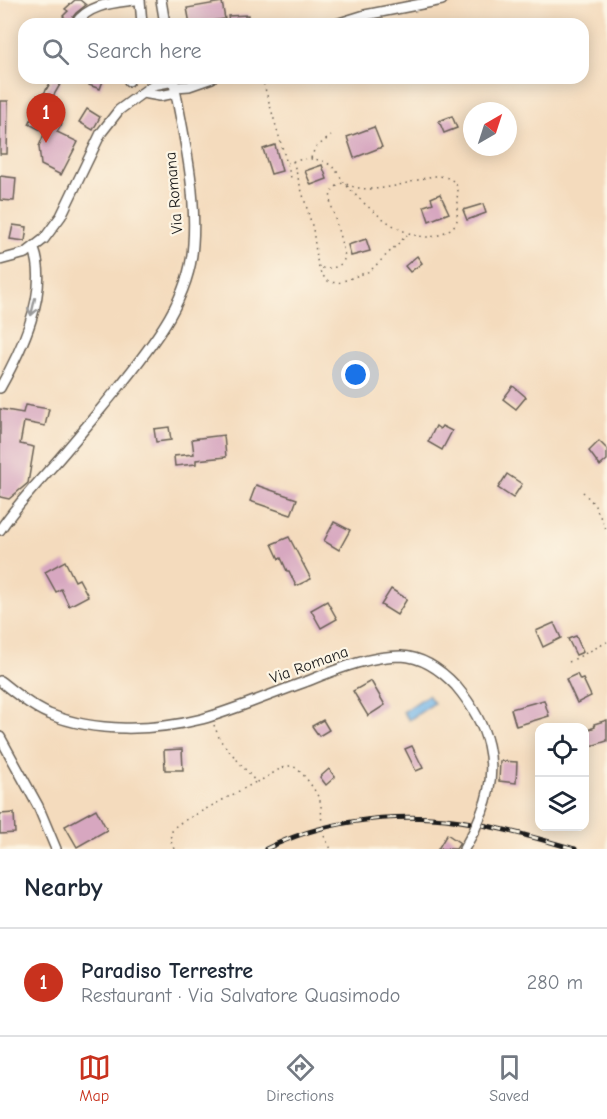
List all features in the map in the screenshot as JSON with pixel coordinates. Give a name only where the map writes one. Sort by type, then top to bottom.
[{"type":"street","points":[[80,18],[93,8],[135,0]]},
{"type":"street","points":[[140,0],[142,18]]},
{"type":"street","points":[[161,0],[164,18]]},
{"type":"street","points":[[355,18],[442,0]]},
{"type":"street","points":[[0,260],[19,256],[34,249],[44,239],[61,216],[105,126],[123,106],[156,84],[189,86],[195,84]]},
{"type":"street","points":[[143,93],[160,96],[174,85]]},
{"type":"street","name":"Via Romana","points":[[0,530],[16,507],[58,460],[150,348],[165,326],[183,289],[192,257],[194,217],[191,179],[174,85]]},
{"type":"street","points":[[0,388],[19,354],[32,313],[38,280],[38,264],[34,249]]},
{"type":"street","name":"Via Romana","points":[[0,681],[43,711],[63,718],[93,725],[133,727],[184,723],[211,716],[357,663],[402,656],[418,660],[436,668],[452,681],[474,709],[485,732],[490,755],[491,778],[488,795],[474,831],[464,849]]},
{"type":"street","points":[[0,737],[38,807],[56,849]]},
{"type":"path","points":[[264,84],[292,181]]},
{"type":"path","points":[[311,158],[315,148],[331,136]]},
{"type":"path","points":[[287,163],[311,158],[326,162],[335,168],[344,183],[356,196],[407,234],[418,237],[439,236],[450,230],[459,217],[458,188],[452,180],[442,176],[370,190],[354,188],[344,183]]},
{"type":"path","points":[[293,161],[313,229],[314,245],[321,274],[332,284],[370,271],[407,234]]},
{"type":"path","points":[[321,268],[338,266],[344,261],[345,256],[330,200],[333,188],[344,183]]},
{"type":"path","points":[[583,492],[594,504],[607,531]]},
{"type":"path","points":[[569,662],[607,642]]},
{"type":"path","points":[[211,716],[220,740],[256,782]]},
{"type":"path","points":[[174,849],[170,841],[170,833],[178,824],[285,767],[295,766],[300,770],[319,797],[322,824]]},
{"type":"path","points":[[324,836],[331,849]]},
{"type":"water","points":[[428,695],[434,703],[409,720],[403,712]]},
{"type":"building","points":[[75,0],[80,0],[86,5],[72,18],[63,16],[68,11],[65,9]]},
{"type":"building","points":[[222,2],[225,18],[189,18],[187,8]]},
{"type":"building","points":[[248,15],[248,18],[228,18],[228,16]]},
{"type":"building","points":[[49,84],[60,84],[51,100],[43,95]]},
{"type":"building","points":[[89,84],[102,84],[100,89]]},
{"type":"building","points":[[0,101],[8,101],[7,154],[0,154]]},
{"type":"building","points":[[87,109],[100,117],[93,130],[79,122]]},
{"type":"building","points":[[36,110],[62,124],[57,132],[78,142],[61,175],[41,165],[39,146],[45,132],[29,124]]},
{"type":"building","points":[[452,116],[457,128],[444,133],[439,121]]},
{"type":"building","points":[[374,127],[382,147],[354,158],[347,137]]},
{"type":"building","points":[[275,145],[282,171],[271,174],[263,149]]},
{"type":"building","points":[[322,165],[327,179],[311,185],[305,171]]},
{"type":"building","points":[[0,176],[16,178],[14,201],[0,200]]},
{"type":"building","points":[[440,194],[449,213],[429,221],[424,206],[433,203],[431,198]]},
{"type":"building","points":[[483,204],[486,213],[467,220],[463,210]]},
{"type":"building","points":[[13,225],[27,227],[25,241],[10,239]]},
{"type":"building","points":[[366,239],[370,251],[351,256],[348,245]]},
{"type":"building","points":[[417,256],[422,263],[410,272],[405,266]]},
{"type":"building","points":[[513,386],[526,397],[516,409],[503,399]]},
{"type":"building","points":[[25,405],[49,409],[45,426],[24,422],[20,444],[34,447],[28,483],[9,499],[0,497],[0,409],[23,413]]},
{"type":"building","points":[[436,426],[452,431],[442,450],[428,442]]},
{"type":"building","points":[[169,427],[171,440],[156,442],[154,429]]},
{"type":"building","points":[[224,435],[226,457],[196,460],[196,464],[175,466],[174,456],[194,454],[192,439]]},
{"type":"building","points":[[599,441],[607,449],[607,460],[600,466],[589,451]]},
{"type":"building","points":[[507,474],[522,484],[513,498],[498,488]]},
{"type":"building","points":[[256,485],[297,499],[291,515],[250,501]]},
{"type":"building","points":[[334,522],[350,530],[339,550],[324,541]]},
{"type":"building","points":[[289,537],[311,579],[296,586],[272,544]]},
{"type":"building","points":[[65,561],[75,581],[79,579],[88,596],[69,606],[61,589],[56,592],[45,572]]},
{"type":"building","points":[[391,589],[407,599],[397,615],[381,605]]},
{"type":"building","points":[[327,601],[337,619],[321,628],[311,610]]},
{"type":"building","points":[[554,623],[561,638],[543,647],[536,631]]},
{"type":"building","points":[[576,636],[583,652],[576,655],[568,639]]},
{"type":"building","points":[[577,674],[580,680],[583,679],[591,696],[577,703],[566,679]]},
{"type":"building","points":[[371,681],[385,705],[368,716],[353,691]]},
{"type":"building","points":[[544,700],[549,716],[516,726],[511,709]]},
{"type":"building","points":[[323,720],[329,730],[319,736],[312,726]]},
{"type":"building","points":[[607,720],[607,741],[589,747],[589,729],[595,727],[594,724]]},
{"type":"building","points":[[412,746],[423,768],[416,771],[405,749]]},
{"type":"building","points":[[182,749],[183,770],[165,770],[164,750]]},
{"type":"building","points":[[500,761],[517,762],[516,783],[499,781]]},
{"type":"building","points":[[329,769],[335,777],[326,785],[320,777]]},
{"type":"building","points":[[96,809],[107,830],[77,847],[65,826]]},
{"type":"building","points":[[14,813],[15,833],[0,834],[0,814]]},
{"type":"building","points":[[447,834],[460,843],[456,849],[438,849]]},
{"type":"railway","points":[[266,849],[308,832],[331,826],[399,817],[445,819],[478,824],[575,849]]},
{"type":"place","name":"Paradiso Terrestre","points":[[46,143]]}]
